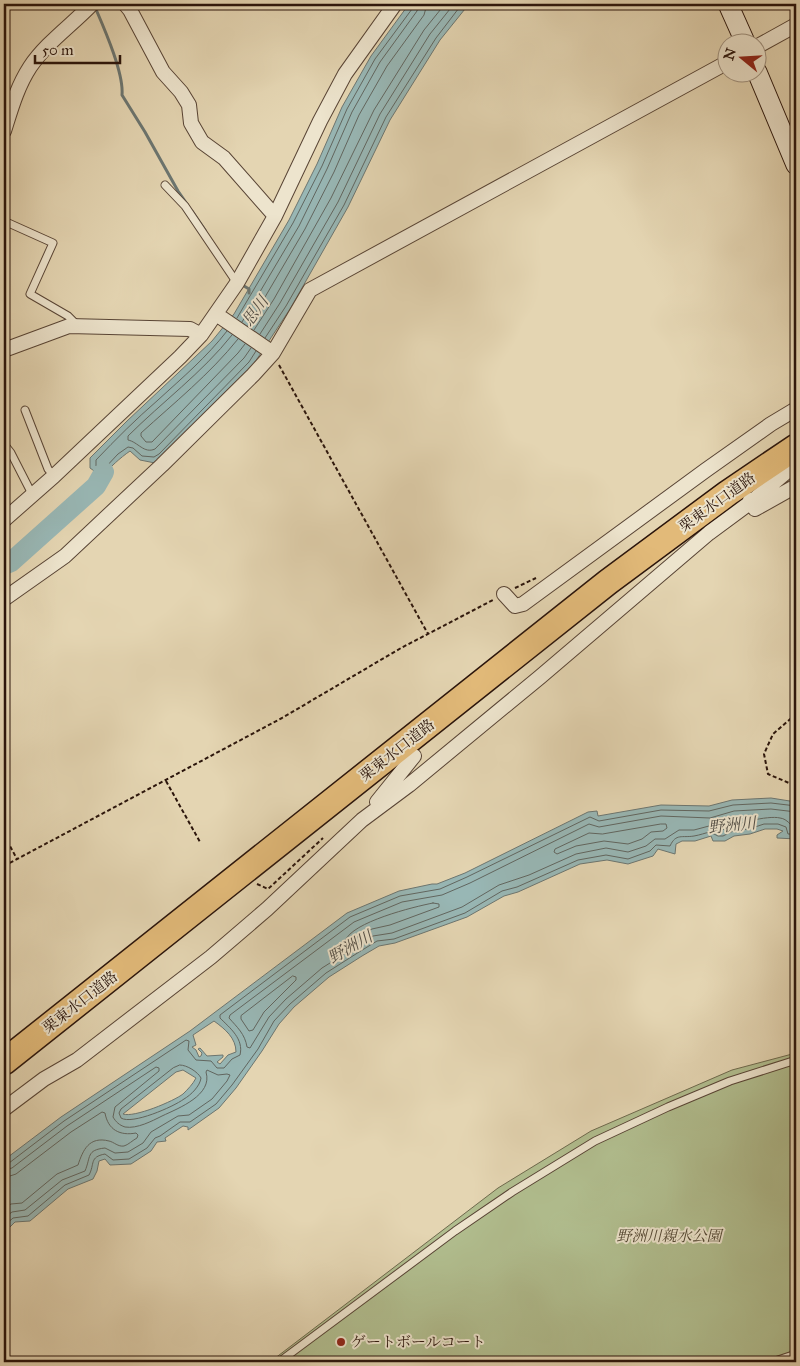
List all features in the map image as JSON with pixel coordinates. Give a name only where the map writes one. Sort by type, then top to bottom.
[{"type":"highway","name":"栗東水口道路","points":[[4,1062],[608,582],[744,494],[796,446]]},
{"type":"street","points":[[4,131],[18,90],[30,67],[47,47],[92,4]]},
{"type":"street","points":[[125,4],[163,72],[181,92],[189,105],[191,123],[202,142],[224,158],[276,216]]},
{"type":"street","points":[[4,520],[33,496],[180,357],[218,315],[276,216],[344,74],[395,4]]},
{"type":"street","points":[[728,4],[740,32]]},
{"type":"street","points":[[768,40],[796,25]]},
{"type":"street","points":[[4,599],[65,556],[162,465],[271,352],[310,290],[718,67]]},
{"type":"street","points":[[761,82],[796,166]]},
{"type":"street","points":[[218,315],[271,352]]},
{"type":"street","points":[[4,350],[69,326],[190,329],[201,335]]},
{"type":"street","points":[[504,594],[515,606],[523,604],[713,465],[771,424],[796,409]]},
{"type":"street","points":[[4,1109],[44,1080],[77,1060],[211,957],[267,909],[362,820],[409,785],[709,534],[744,494],[796,464]]},
{"type":"street","points":[[744,494],[755,509],[796,486]]},
{"type":"street","points":[[362,820],[414,756]]},
{"type":"lane","points":[[165,185],[185,206],[237,283]]},
{"type":"lane","points":[[4,220],[53,243],[30,294],[68,316],[78,326]]},
{"type":"lane","points":[[25,410],[48,468],[54,476]]},
{"type":"lane","points":[[4,444],[11,453],[33,496]]},
{"type":"lane","points":[[279,1362],[455,1231],[512,1192],[595,1141],[730,1081],[796,1060]]},
{"type":"lane","points":[[772,1362],[796,1354]]},
{"type":"path","points":[[271,352],[428,634]]},
{"type":"path","points":[[4,866],[282,718],[401,648],[539,576]]},
{"type":"path","points":[[796,714],[773,734],[764,754],[768,774],[796,786]]},
{"type":"path","points":[[166,780],[200,842]]},
{"type":"path","points":[[4,835],[17,859]]},
{"type":"green space","name":"野洲川親水公園","points":[[796,1053],[796,1362],[270,1362],[498,1188],[591,1131],[732,1070]]},
{"type":"water","points":[[409,4],[469,4],[440,40],[390,120],[348,207],[290,309],[253,365],[155,463],[140,460],[130,451],[112,466],[96,488],[88,494],[97,473],[90,468],[90,458],[212,341],[234,314],[289,220],[317,164],[342,107],[371,56]]},
{"type":"water","name":"野洲川","points":[[771,798],[796,802],[796,839],[777,838],[777,835],[783,831],[765,829],[750,834],[734,836],[725,841],[713,841],[711,836],[695,841],[682,841],[676,844],[675,854],[658,849],[653,856],[628,864],[607,860],[580,864],[518,892],[504,896],[467,917],[395,943],[379,946],[329,977],[294,1007],[279,1024],[236,1088],[219,1108],[188,1130],[188,1127],[183,1126],[165,1138],[166,1141],[157,1142],[151,1151],[131,1164],[110,1165],[105,1159],[99,1161],[93,1179],[68,1189],[30,1221],[15,1222],[4,1231],[4,1160],[61,1117],[190,1031],[347,913],[399,891],[437,884],[465,873],[588,812],[597,811],[598,816],[661,805],[709,806],[732,800]],"holes":[[[214,1021],[229,1034],[236,1047],[236,1052],[228,1055],[220,1064],[217,1062],[223,1055],[207,1056],[200,1048],[198,1049],[202,1053],[199,1057],[196,1050],[192,1047],[196,1045],[193,1035]],[[183,1070],[196,1078],[183,1094],[136,1114],[123,1114],[176,1072]]]},
{"type":"waterway","points":[[95,7],[117,63],[122,95],[187,204]]},
{"type":"waterway","points":[[192,211],[205,230]]},
{"type":"waterway","points":[[244,286],[249,289],[249,293]]},
{"type":"waterway","name":"思川","points":[[4,565],[11,562],[96,486],[104,472]]},
{"type":"place","name":"ゲートボールコート","points":[[341,1342]]}]
